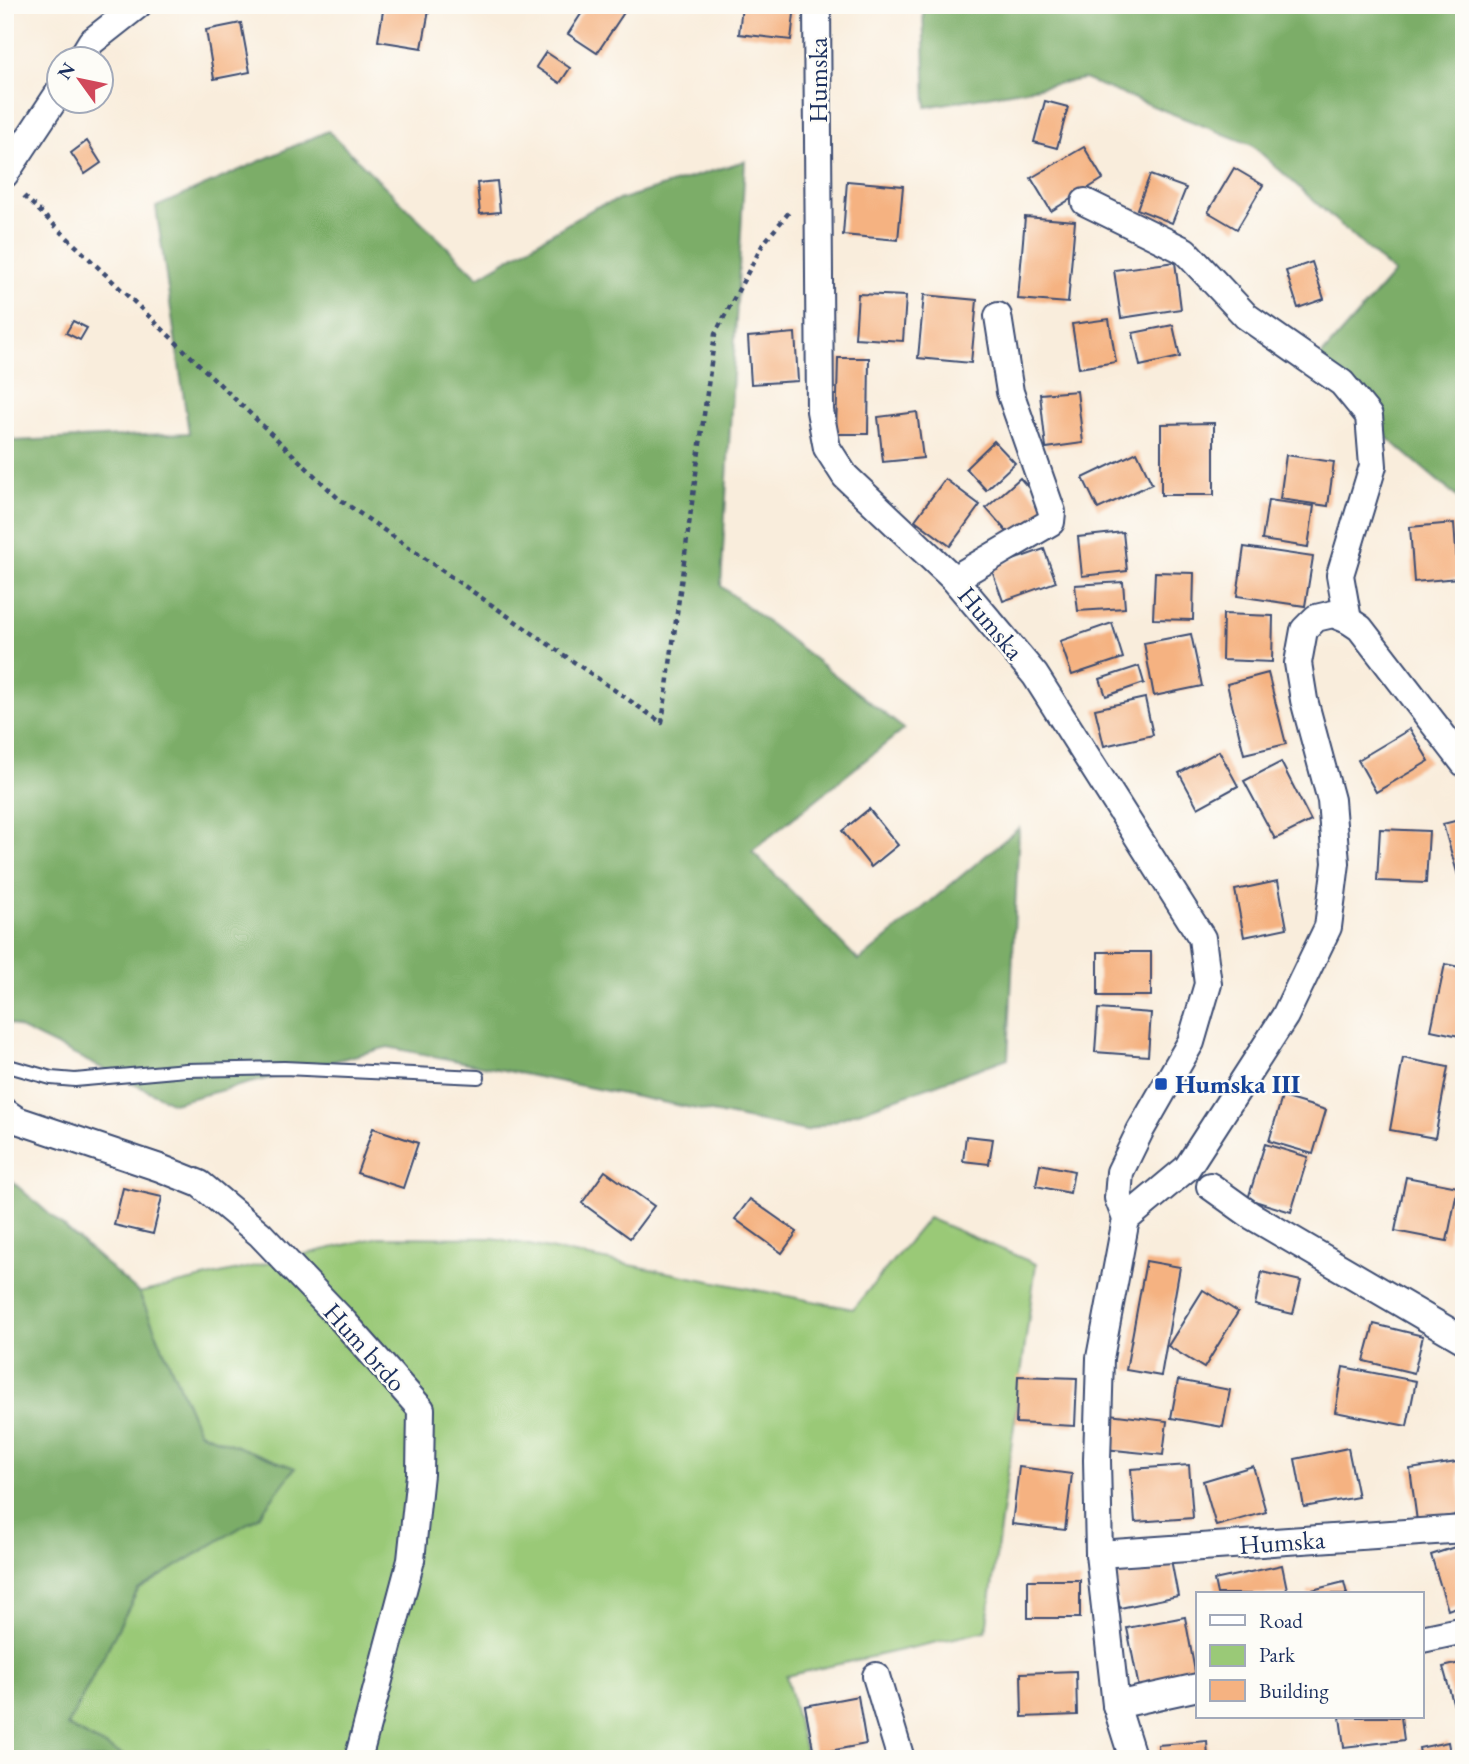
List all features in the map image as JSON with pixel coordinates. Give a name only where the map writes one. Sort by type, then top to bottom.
[{"type":"street","points":[[89,46],[138,5]]},
{"type":"street","name":"Humska","points":[[817,5],[820,411],[827,448],[845,476],[954,579],[1035,675],[1202,938],[1208,984],[1191,1042],[1120,1172],[1118,1198],[1126,1219],[1100,1358],[1097,1460],[1100,1555],[1116,1705],[1133,1759]]},
{"type":"street","points":[[10,180],[46,116]]},
{"type":"street","points":[[1085,202],[1185,251],[1246,316],[1342,383],[1369,416],[1373,466],[1340,575],[1348,620]]},
{"type":"street","points":[[954,579],[1051,522],[1052,512],[1010,392],[998,316]]},
{"type":"street","points":[[1126,1219],[1187,1168],[1285,1016],[1328,927],[1336,863],[1331,800],[1304,700],[1298,663],[1304,630],[1316,618],[1334,614],[1360,628],[1464,763]]},
{"type":"street","name":"Hum brdo","points":[[5,1112],[16,1120],[200,1184],[260,1234],[344,1322],[421,1409],[420,1474],[411,1560],[358,1759]]},
{"type":"street","points":[[1210,1186],[1252,1216],[1464,1340]]},
{"type":"street","name":"Humska","points":[[1100,1555],[1464,1529]]},
{"type":"street","points":[[1424,1639],[1464,1630]]},
{"type":"street","points":[[876,1676],[901,1759]]},
{"type":"street","points":[[1116,1705],[1196,1687]]},
{"type":"lane","points":[[5,1065],[51,1078],[75,1080],[186,1070],[284,1068],[478,1077]]},
{"type":"path","points":[[10,180],[339,499],[662,723],[715,334],[764,244],[818,174]]},
{"type":"green space","points":[[923,5],[1464,5],[1464,503],[1308,371],[1394,273],[1252,145],[1084,79],[926,107]]},
{"type":"green space","points":[[328,131],[478,277],[596,207],[745,161],[721,586],[904,729],[752,851],[859,961],[1019,828],[1008,1058],[806,1131],[388,1047],[173,1103],[5,1021],[5,400],[13,441],[189,433],[156,207]]},
{"type":"green space","points":[[7,1177],[139,1293],[199,1432],[295,1468],[259,1516],[138,1590],[67,1726],[130,1759],[5,1759]]},
{"type":"green space","points":[[928,1218],[1036,1264],[986,1631],[786,1676],[807,1759],[272,1759],[270,1751],[212,1759],[130,1759],[67,1727],[138,1590],[259,1516],[294,1468],[199,1432],[139,1293],[379,1237],[493,1238],[853,1309]]},
{"type":"building","points":[[384,5],[430,5],[422,48],[378,41]]},
{"type":"building","points":[[587,5],[629,5],[597,53],[568,34]]},
{"type":"building","points":[[742,5],[795,5],[791,40],[739,34]]},
{"type":"building","points":[[241,23],[250,72],[214,79],[206,30]]},
{"type":"building","points":[[546,52],[570,68],[560,83],[536,67]]},
{"type":"building","points":[[1045,101],[1068,107],[1057,148],[1034,142]]},
{"type":"building","points":[[87,141],[101,163],[85,174],[71,153]]},
{"type":"building","points":[[1084,147],[1103,179],[1051,211],[1031,178]]},
{"type":"building","points":[[1234,168],[1263,185],[1237,229],[1208,212]]},
{"type":"building","points":[[1150,175],[1186,188],[1172,223],[1137,209]]},
{"type":"building","points":[[497,181],[500,212],[480,214],[477,183]]},
{"type":"building","points":[[847,181],[903,186],[898,240],[843,235]]},
{"type":"building","points":[[1025,217],[1075,221],[1068,303],[1018,299]]},
{"type":"building","points":[[1175,262],[1181,309],[1121,318],[1114,270]]},
{"type":"building","points":[[1312,262],[1324,299],[1298,308],[1286,271]]},
{"type":"building","points":[[858,294],[906,296],[903,341],[855,338]]},
{"type":"building","points":[[924,295],[977,300],[971,363],[918,358]]},
{"type":"building","points":[[1109,319],[1116,362],[1079,368],[1072,324]]},
{"type":"building","points":[[73,321],[87,328],[80,340],[66,333]]},
{"type":"building","points":[[1173,325],[1180,357],[1140,366],[1133,333]]},
{"type":"building","points":[[795,333],[798,381],[751,384],[748,337]]},
{"type":"building","points":[[838,358],[869,358],[868,434],[836,434]]},
{"type":"building","points":[[1077,391],[1083,443],[1046,448],[1040,394]]},
{"type":"building","points":[[917,412],[923,458],[883,462],[878,417]]},
{"type":"building","points":[[1214,423],[1214,495],[1161,495],[1161,424]]},
{"type":"building","points":[[994,441],[1015,463],[986,490],[966,468]]},
{"type":"building","points":[[1137,452],[1152,484],[1098,509],[1083,478]]},
{"type":"building","points":[[1286,455],[1334,462],[1328,506],[1280,499]]},
{"type":"building","points":[[1020,478],[1047,509],[1013,539],[986,508]]},
{"type":"building","points":[[945,479],[980,505],[950,546],[915,520]]},
{"type":"building","points":[[1268,500],[1314,506],[1308,547],[1262,540]]},
{"type":"building","points":[[1454,523],[1458,578],[1414,582],[1410,527]]},
{"type":"building","points":[[1123,532],[1127,571],[1082,576],[1078,537]]},
{"type":"building","points":[[1244,547],[1313,557],[1305,606],[1237,596]]},
{"type":"building","points":[[1044,549],[1056,582],[1003,601],[991,568]]},
{"type":"building","points":[[1155,572],[1194,573],[1193,620],[1153,619]]},
{"type":"building","points":[[1123,582],[1125,608],[1078,611],[1075,585]]},
{"type":"building","points":[[1223,614],[1273,616],[1272,662],[1222,660]]},
{"type":"building","points":[[1112,623],[1123,658],[1072,675],[1060,641]]},
{"type":"building","points":[[1191,634],[1202,686],[1154,696],[1144,643]]},
{"type":"building","points":[[1139,666],[1144,683],[1106,696],[1100,679]]},
{"type":"building","points":[[1268,673],[1286,744],[1244,754],[1227,684]]},
{"type":"building","points":[[1145,698],[1153,735],[1104,746],[1095,709]]},
{"type":"building","points":[[1410,729],[1429,761],[1376,792],[1358,760]]},
{"type":"building","points":[[1219,751],[1238,786],[1198,808],[1179,773]]},
{"type":"building","points":[[1281,762],[1311,821],[1275,839],[1244,781]]},
{"type":"building","points":[[869,809],[898,845],[871,867],[842,831]]},
{"type":"building","points":[[1463,819],[1464,893],[1443,824]]},
{"type":"building","points":[[1380,829],[1429,831],[1426,883],[1377,881]]},
{"type":"building","points":[[1278,881],[1287,928],[1244,937],[1235,890]]},
{"type":"building","points":[[1098,952],[1151,952],[1151,996],[1098,996]]},
{"type":"building","points":[[1445,964],[1464,968],[1464,1037],[1431,1030]]},
{"type":"building","points":[[1098,1009],[1151,1013],[1148,1056],[1095,1052]]},
{"type":"building","points":[[1403,1058],[1448,1067],[1435,1138],[1390,1130]]},
{"type":"building","points":[[1282,1097],[1326,1110],[1313,1154],[1269,1141]]},
{"type":"building","points":[[373,1128],[418,1143],[403,1188],[357,1173]]},
{"type":"building","points":[[966,1136],[993,1139],[989,1164],[963,1161]]},
{"type":"building","points":[[1265,1144],[1308,1157],[1291,1212],[1248,1199]]},
{"type":"building","points":[[1040,1164],[1074,1171],[1070,1193],[1036,1186]]},
{"type":"building","points":[[605,1171],[654,1206],[630,1238],[582,1203]]},
{"type":"building","points":[[1406,1177],[1458,1187],[1447,1241],[1395,1231]]},
{"type":"building","points":[[123,1188],[162,1197],[153,1234],[114,1225]]},
{"type":"building","points":[[750,1199],[797,1232],[782,1253],[735,1219]]},
{"type":"building","points":[[1146,1261],[1180,1267],[1161,1376],[1126,1370]]},
{"type":"building","points":[[1262,1272],[1301,1281],[1293,1314],[1255,1305]]},
{"type":"building","points":[[1203,1290],[1238,1312],[1204,1368],[1168,1346]]},
{"type":"building","points":[[1374,1324],[1423,1336],[1414,1373],[1364,1361]]},
{"type":"building","points":[[1343,1367],[1416,1381],[1407,1426],[1335,1412]]},
{"type":"building","points":[[1018,1376],[1077,1378],[1075,1426],[1016,1423]]},
{"type":"building","points":[[1178,1380],[1230,1390],[1223,1427],[1171,1418]]},
{"type":"building","points":[[1109,1414],[1167,1421],[1163,1455],[1105,1449]]},
{"type":"building","points":[[1348,1448],[1358,1497],[1304,1507],[1295,1459]]},
{"type":"building","points":[[1457,1462],[1463,1514],[1417,1521],[1410,1469]]},
{"type":"building","points":[[1189,1465],[1193,1518],[1135,1522],[1131,1469]]},
{"type":"building","points":[[1253,1466],[1266,1512],[1216,1526],[1203,1481]]},
{"type":"building","points":[[1019,1467],[1072,1474],[1065,1530],[1012,1524]]},
{"type":"building","points":[[1464,1544],[1464,1604],[1448,1610],[1431,1555]]},
{"type":"building","points":[[1170,1554],[1178,1596],[1120,1608],[1112,1567]]},
{"type":"building","points":[[1282,1565],[1288,1592],[1217,1592],[1214,1580]]},
{"type":"building","points":[[1028,1580],[1080,1580],[1080,1618],[1028,1618]]},
{"type":"building","points":[[1344,1582],[1346,1592],[1308,1592]]},
{"type":"building","points":[[1185,1617],[1196,1677],[1139,1688],[1127,1628]]},
{"type":"building","points":[[1464,1662],[1464,1711],[1456,1713],[1443,1667]]},
{"type":"building","points":[[1076,1671],[1077,1715],[1022,1717],[1021,1673]]},
{"type":"building","points":[[858,1696],[866,1744],[814,1754],[805,1706]]},
{"type":"building","points":[[1340,1718],[1401,1718],[1404,1740],[1344,1747]]},
{"type":"building","points":[[1207,1741],[1208,1759],[1159,1759],[1158,1745]]},
{"type":"building","points":[[1448,1742],[1451,1759],[1421,1759],[1419,1748]]},
{"type":"place","name":"Humska III","points":[[1161,1084]]}]
